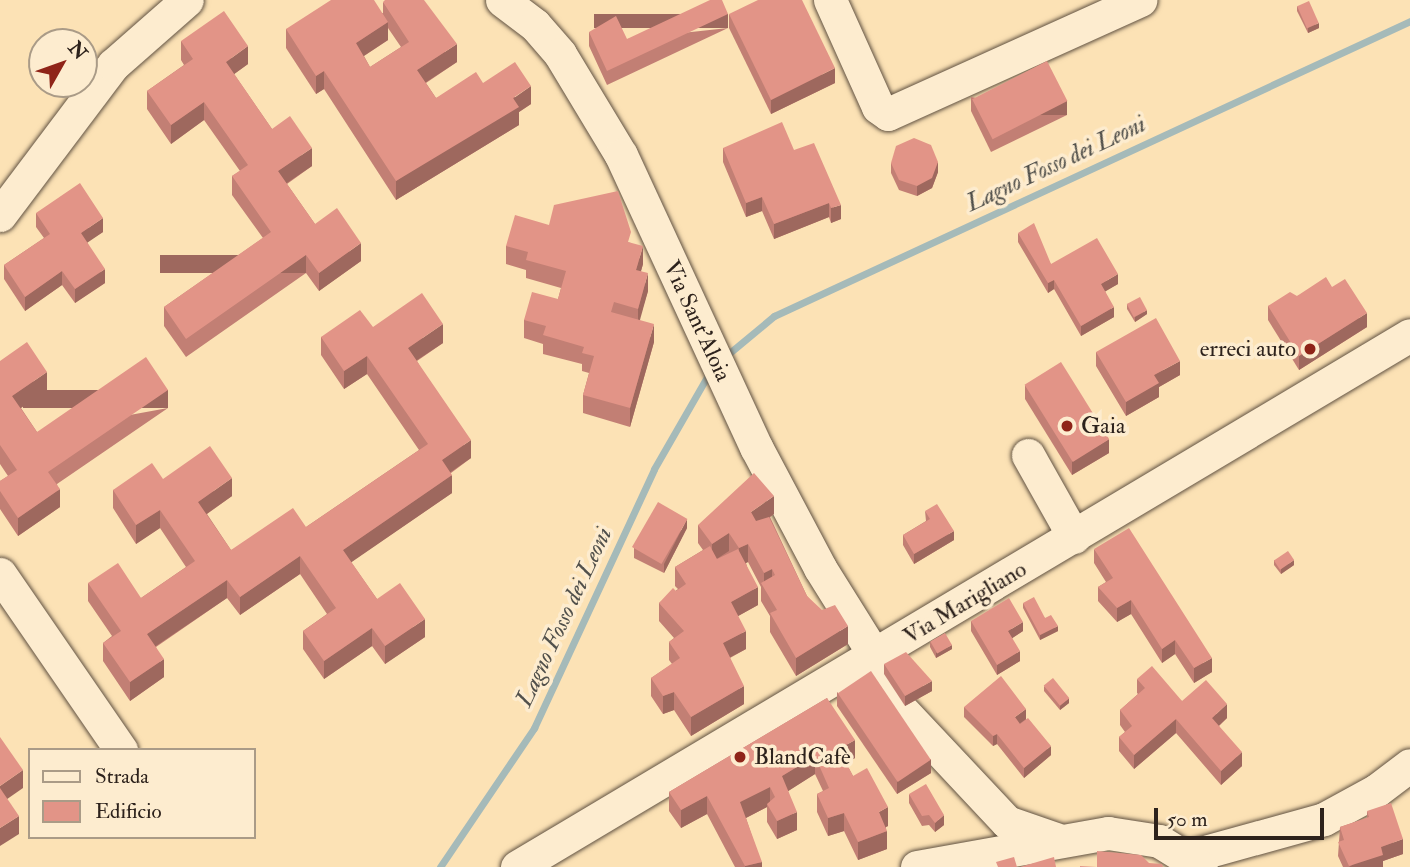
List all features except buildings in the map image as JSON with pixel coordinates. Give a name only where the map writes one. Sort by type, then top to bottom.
[{"type":"street","points":[[0,215],[113,65],[187,0]]},
{"type":"street","name":"Via Sant'Aloia","points":[[502,0],[535,25],[584,88],[621,155],[756,447],[820,568],[874,657],[876,674],[897,705],[1007,822],[1056,839]]},
{"type":"street","points":[[830,0],[878,107],[888,114],[1140,0]]},
{"type":"street","name":"Via Marigliano","points":[[517,867],[874,657],[1410,335]]},
{"type":"street","points":[[1028,456],[1074,537]]},
{"type":"street","points":[[0,574],[120,748]]},
{"type":"street","points":[[917,867],[1056,839],[1108,833],[1159,841],[1194,862],[1324,819],[1377,790],[1410,765]]},
{"type":"waterway","name":"Lagno Fosso dei Leoni","points":[[727,355],[774,316],[1410,21]]},
{"type":"waterway","name":"Lagno Fosso dei Leoni","points":[[440,867],[534,728],[654,469],[708,375]]},
{"type":"place","name":"erreci auto","points":[[1310,349]]},
{"type":"place","name":"Gaia","points":[[1067,426]]},
{"type":"place","name":"BlandCafè","points":[[740,757]]}]
